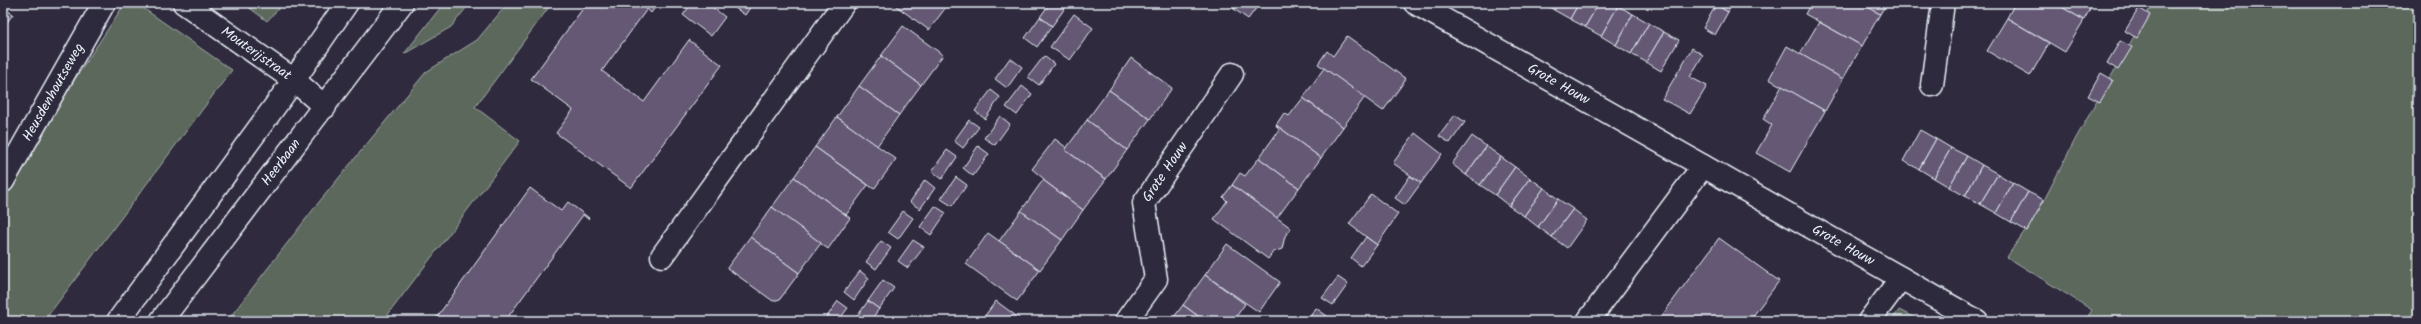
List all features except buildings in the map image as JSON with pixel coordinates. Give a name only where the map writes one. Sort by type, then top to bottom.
[{"type":"street","name":"Heusdenhoutseweg","points":[[3,181],[104,3]]},
{"type":"street","name":"Mouterijstraat","points":[[184,3],[294,80],[324,107]]},
{"type":"street","points":[[118,321],[294,80],[347,3]]},
{"type":"street","name":"Heerbaan","points":[[161,321],[402,3]]},
{"type":"street","points":[[662,256],[844,3]]},
{"type":"street","name":"Grote Houw","points":[[1415,3],[1977,321]]},
{"type":"street","points":[[1932,85],[1943,3]]},
{"type":"street","name":"Grote Houw","points":[[1126,321],[1156,279],[1144,203],[1232,74]]},
{"type":"street","points":[[1588,321],[1703,166]]},
{"type":"street","points":[[1869,321],[1901,278]]},
{"type":"green space","points":[[125,3],[131,3],[143,8],[232,70],[44,321],[3,321],[3,198],[73,82]]},
{"type":"green space","points":[[243,3],[284,3],[267,21]]},
{"type":"green space","points":[[444,3],[470,3],[451,27],[404,54]]},
{"type":"green space","points":[[508,3],[552,3],[475,107],[520,141],[383,321],[227,321],[319,202],[426,72],[477,40]]},
{"type":"green space","points":[[2153,3],[2418,3],[2418,321],[2085,321],[2092,310],[2007,257],[2039,210],[2076,138]]},
{"type":"green space","points":[[1899,310],[1921,321],[1891,321]]}]
